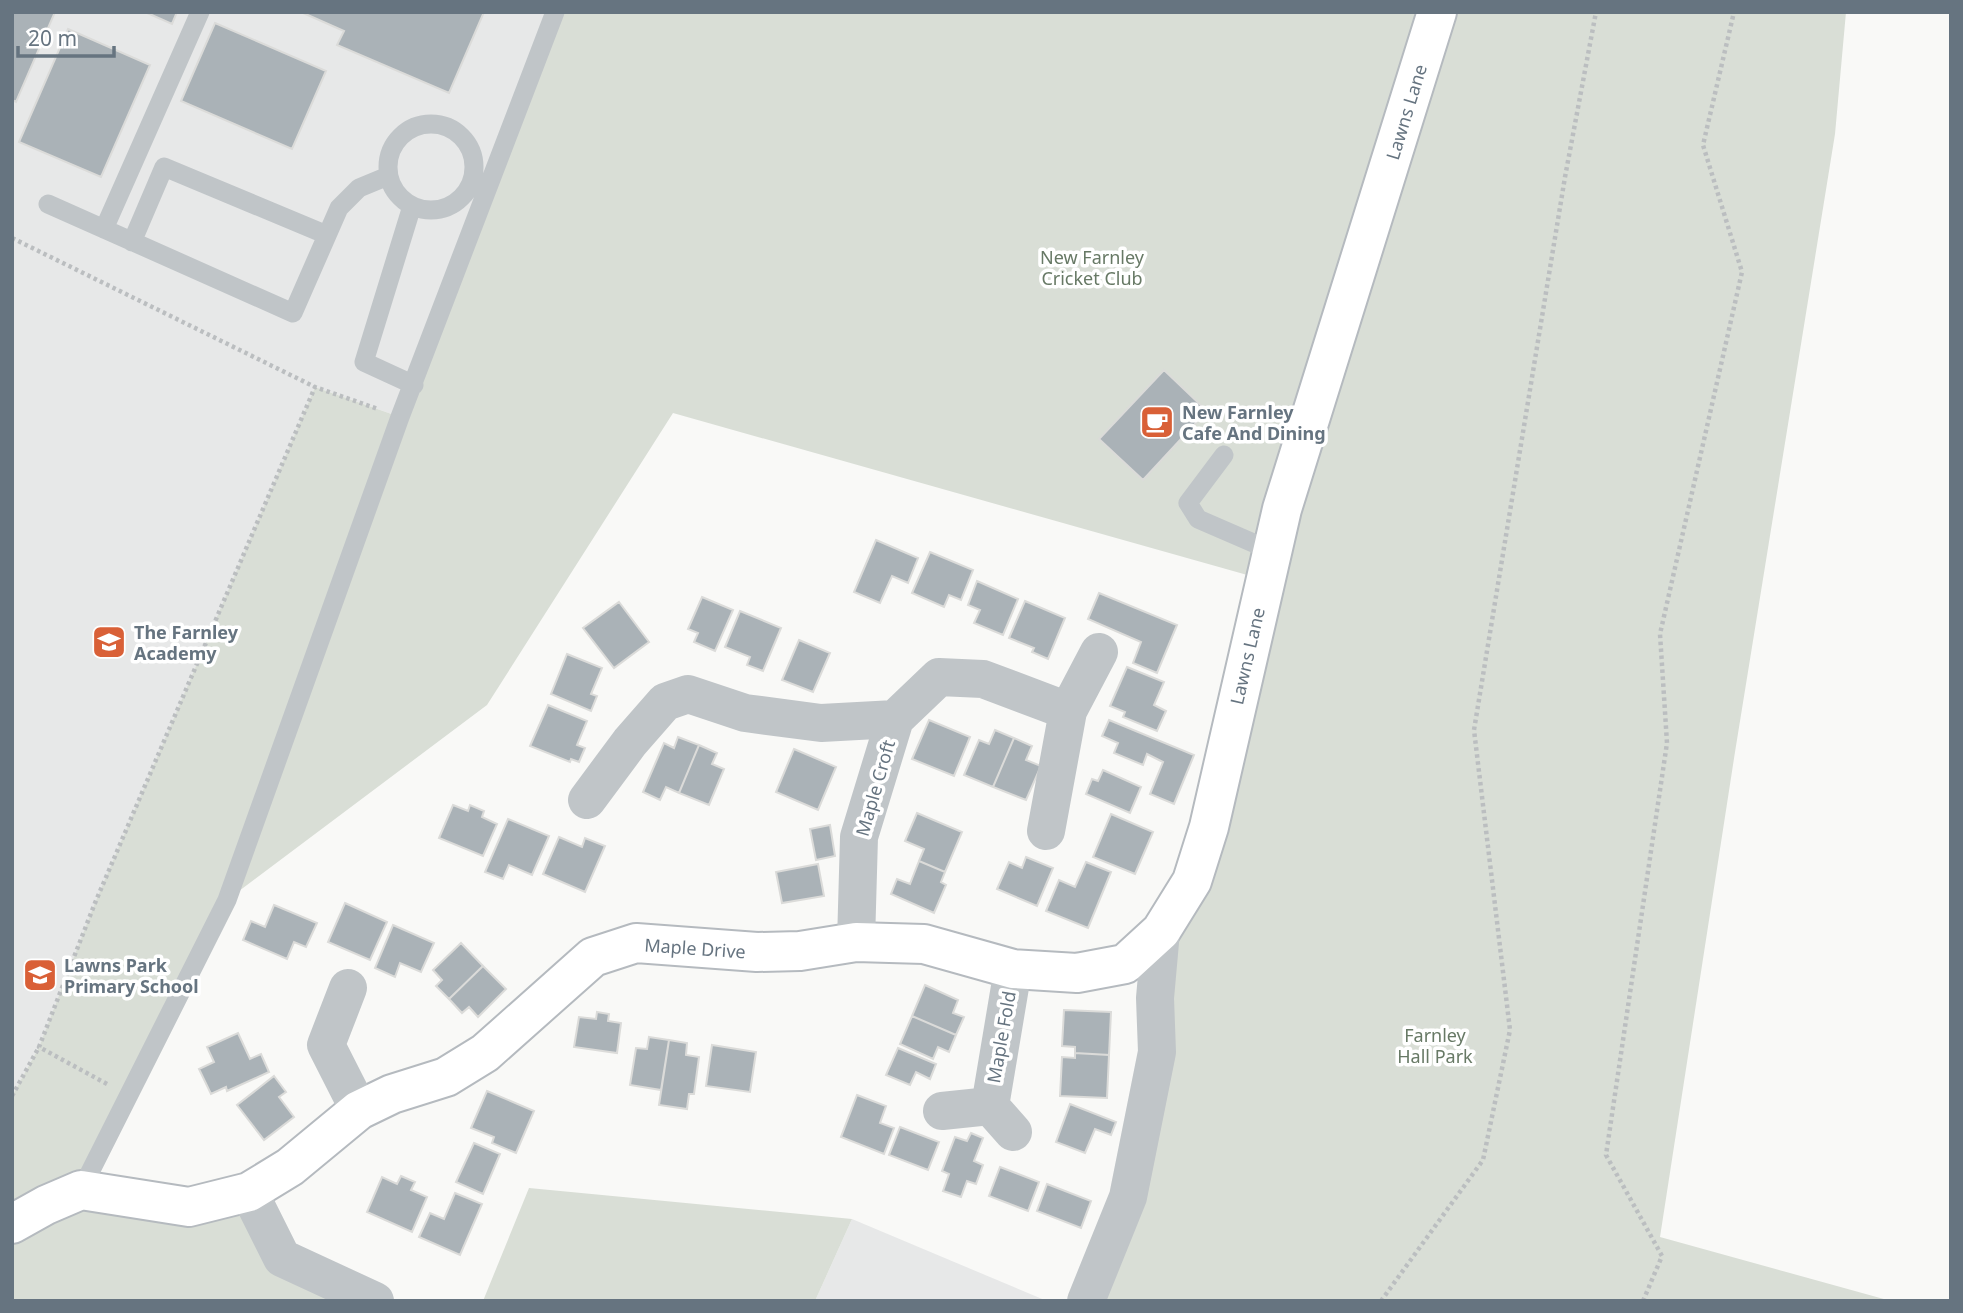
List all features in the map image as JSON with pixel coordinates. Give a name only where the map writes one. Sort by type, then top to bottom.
[{"type":"street","name":"Lawns Lane","points":[[1086,1301],[1128,1198],[1157,1052],[1155,998],[1161,931],[1192,881],[1209,827],[1286,496],[1437,12]]},
{"type":"street","points":[[1046,831],[1068,711],[1099,652]]},
{"type":"street","name":"Maple Croft","points":[[856,942],[859,837],[895,719],[939,677],[983,679],[1068,711]]},
{"type":"street","name":"Maple Croft","points":[[587,800],[630,742],[665,702],[688,694],[745,713],[821,723],[895,719]]},
{"type":"street","name":"Maple Drive","points":[[82,1190],[189,1207],[249,1192],[290,1167],[359,1110],[392,1094],[446,1077],[485,1053],[593,957],[636,943],[757,952],[800,951],[856,942],[924,944],[1013,969],[1077,973],[1125,964],[1161,931]]},
{"type":"street","name":"Maple Fold","points":[[942,1111],[1001,1119],[1013,969]]},
{"type":"street","points":[[348,988],[326,1045],[359,1110]]},
{"type":"street","points":[[12,1224],[46,1205],[82,1190]]},
{"type":"street","points":[[249,1192],[282,1258],[374,1301]]},
{"type":"lane","points":[[104,229],[200,12]]},
{"type":"lane","points":[[82,1190],[227,900],[400,417],[555,12]]},
{"type":"lane","points":[[427,123],[446,126],[462,135],[471,148],[475,163],[473,179],[467,193],[455,204],[439,210],[422,210],[412,206],[406,204],[394,192],[388,176],[388,158],[395,142],[409,129],[427,123]]},
{"type":"lane","points":[[132,242],[164,167],[327,235]]},
{"type":"lane","points":[[48,204],[293,313],[339,208],[359,188],[388,176]]},
{"type":"lane","points":[[412,206],[364,362],[414,385]]},
{"type":"lane","points":[[1224,455],[1188,503],[1198,519],[1272,551]]},
{"type":"path","points":[[1381,1301],[1483,1160],[1510,1030],[1474,730],[1564,177],[1596,12]]},
{"type":"path","points":[[1643,1301],[1662,1256],[1606,1156],[1667,743],[1660,634],[1742,272],[1703,145],[1734,12]]},
{"type":"path","points":[[12,238],[315,387],[400,417]]},
{"type":"path","points":[[12,1097],[39,1047],[95,903],[315,387]]},
{"type":"path","points":[[39,1047],[129,1096]]},
{"type":"shaded area","name":"The Farnley Academy","points":[[12,12],[555,12],[400,417],[315,387],[39,1047],[12,1096]]},
{"type":"shaded area","points":[[852,1219],[1047,1301],[815,1301]]},
{"type":"green space","points":[[555,12],[1846,12],[1835,134],[1660,1237],[1891,1301],[1086,1301],[1155,998],[1265,580],[673,413],[487,705],[227,900],[82,1189],[249,1192],[282,1258],[375,1301],[12,1301],[12,1096],[39,1047],[95,903],[315,387],[400,417]]},
{"type":"green space","points":[[529,1188],[852,1219],[815,1301],[483,1301]]},
{"type":"building","points":[[12,12],[55,12],[16,102],[12,100]]},
{"type":"building","points":[[145,12],[177,12],[172,24]]},
{"type":"building","points":[[301,12],[484,12],[449,93],[337,45],[344,31]]},
{"type":"building","points":[[215,23],[326,71],[292,149],[181,101]]},
{"type":"building","points":[[68,29],[150,65],[101,177],[19,142]]},
{"type":"building","points":[[1164,370],[1207,411],[1143,480],[1099,439]]},
{"type":"building","points":[[876,540],[918,558],[908,583],[892,576],[880,603],[854,592]]},
{"type":"building","points":[[930,552],[973,570],[961,600],[949,595],[944,607],[912,593]]},
{"type":"building","points":[[977,581],[1018,599],[1003,635],[974,623],[980,610],[968,605]]},
{"type":"building","points":[[1099,593],[1177,625],[1157,673],[1133,663],[1141,642],[1088,619]]},
{"type":"building","points":[[702,597],[733,610],[715,651],[694,642],[698,633],[688,629]]},
{"type":"building","points":[[1025,601],[1065,618],[1048,659],[1032,652],[1034,648],[1009,638]]},
{"type":"building","points":[[619,602],[649,642],[614,668],[583,628]]},
{"type":"building","points":[[740,611],[781,628],[763,671],[747,665],[750,657],[725,647]]},
{"type":"building","points":[[799,640],[830,653],[813,692],[782,680]]},
{"type":"building","points":[[567,654],[602,668],[591,694],[597,696],[591,711],[551,694]]},
{"type":"building","points":[[1127,667],[1164,682],[1154,705],[1166,711],[1157,731],[1123,717],[1125,712],[1110,706]]},
{"type":"building","points":[[548,705],[587,721],[577,745],[585,748],[579,762],[571,759],[570,762],[530,746]]},
{"type":"building","points":[[929,720],[970,737],[954,776],[912,759]]},
{"type":"building","points":[[1109,720],[1194,755],[1174,804],[1150,794],[1163,762],[1147,754],[1143,765],[1114,753],[1118,743],[1102,736]]},
{"type":"building","points":[[995,730],[1014,738],[993,787],[964,775],[979,740],[989,744]]},
{"type":"building","points":[[678,737],[699,745],[679,793],[666,787],[660,800],[643,792],[664,743],[674,748]]},
{"type":"building","points":[[1014,738],[1032,746],[1026,760],[1041,766],[1026,800],[993,787]]},
{"type":"building","points":[[699,745],[717,753],[712,764],[724,769],[709,805],[679,793]]},
{"type":"building","points":[[794,749],[836,767],[818,810],[776,792]]},
{"type":"building","points":[[1103,770],[1141,787],[1130,813],[1086,794],[1092,779],[1098,781]]},
{"type":"building","points":[[453,805],[468,811],[470,805],[484,811],[482,817],[497,824],[483,856],[439,838]]},
{"type":"building","points":[[917,813],[962,832],[945,872],[919,861],[924,849],[905,841]]},
{"type":"building","points":[[1111,814],[1153,832],[1135,874],[1093,857]]},
{"type":"building","points":[[508,819],[549,836],[532,875],[509,865],[503,879],[485,872]]},
{"type":"building","points":[[830,825],[835,856],[816,860],[810,829]]},
{"type":"building","points":[[559,837],[582,847],[585,838],[605,846],[585,892],[543,874]]},
{"type":"building","points":[[1026,857],[1053,868],[1037,906],[997,889],[1009,862],[1022,868]]},
{"type":"building","points":[[919,861],[945,872],[941,882],[946,885],[934,913],[891,894],[897,879],[910,884]]},
{"type":"building","points":[[1086,862],[1111,872],[1088,928],[1046,911],[1059,880],[1075,887]]},
{"type":"building","points":[[818,864],[824,896],[782,903],[776,872]]},
{"type":"building","points":[[345,903],[387,922],[370,960],[328,942]]},
{"type":"building","points":[[274,905],[317,923],[306,947],[294,942],[287,959],[243,940],[251,921],[265,927]]},
{"type":"building","points":[[393,925],[434,943],[421,972],[400,963],[395,977],[375,968]]},
{"type":"building","points":[[461,943],[483,966],[449,999],[436,986],[442,980],[433,970]]},
{"type":"building","points":[[483,966],[506,989],[478,1017],[469,1007],[462,1013],[449,999]]},
{"type":"building","points":[[925,985],[958,1000],[953,1013],[964,1017],[956,1035],[912,1016]]},
{"type":"building","points":[[1064,1010],[1111,1012],[1109,1055],[1075,1053],[1075,1047],[1062,1046]]},
{"type":"building","points":[[597,1012],[609,1014],[608,1021],[621,1023],[617,1053],[574,1047],[579,1017],[596,1019]]},
{"type":"building","points":[[912,1016],[956,1035],[949,1052],[938,1047],[933,1059],[900,1044]]},
{"type":"building","points":[[238,1033],[250,1059],[261,1054],[269,1072],[227,1091],[226,1087],[211,1094],[199,1069],[214,1062],[207,1047]]},
{"type":"building","points":[[649,1037],[669,1040],[661,1090],[630,1085],[636,1048],[647,1049]]},
{"type":"building","points":[[669,1040],[687,1043],[686,1055],[699,1057],[694,1094],[689,1094],[687,1109],[659,1105]]},
{"type":"building","points":[[712,1045],[756,1052],[750,1092],[706,1086]]},
{"type":"building","points":[[898,1048],[936,1064],[930,1079],[916,1072],[910,1085],[886,1075]]},
{"type":"building","points":[[1075,1053],[1109,1055],[1107,1098],[1060,1096],[1062,1057],[1075,1058]]},
{"type":"building","points":[[274,1076],[286,1092],[279,1097],[294,1117],[264,1140],[237,1105]]},
{"type":"building","points":[[487,1091],[534,1111],[516,1153],[492,1143],[494,1137],[471,1128]]},
{"type":"building","points":[[857,1095],[886,1106],[880,1123],[894,1128],[884,1154],[841,1137]]},
{"type":"building","points":[[1070,1104],[1116,1122],[1111,1135],[1095,1129],[1085,1153],[1056,1142]]},
{"type":"building","points":[[900,1127],[939,1142],[928,1170],[889,1155]]},
{"type":"building","points":[[971,1133],[983,1138],[974,1161],[983,1165],[976,1184],[967,1181],[961,1197],[943,1191],[949,1174],[942,1171],[955,1137],[967,1141]]},
{"type":"building","points":[[474,1143],[500,1154],[483,1194],[456,1182]]},
{"type":"building","points":[[1000,1167],[1039,1182],[1028,1211],[989,1196]]},
{"type":"building","points":[[401,1176],[415,1182],[411,1190],[427,1197],[412,1232],[367,1212],[382,1177],[397,1184]]},
{"type":"building","points":[[1047,1184],[1091,1201],[1081,1228],[1037,1211]]},
{"type":"building","points":[[455,1193],[482,1204],[460,1255],[419,1237],[430,1213],[444,1219]]},
{"type":"place","name":"New Farnley Cafe And Dining","points":[[1157,422]]},
{"type":"place","name":"The Farnley Academy","points":[[109,642]]},
{"type":"place","name":"Lawns Park Primary School","points":[[40,975]]},
{"type":"park label","name":"New Farnley Cricket Club","points":[[1092,267]]},
{"type":"park label","name":"Farnley Hall Park","points":[[1435,1045]]}]
